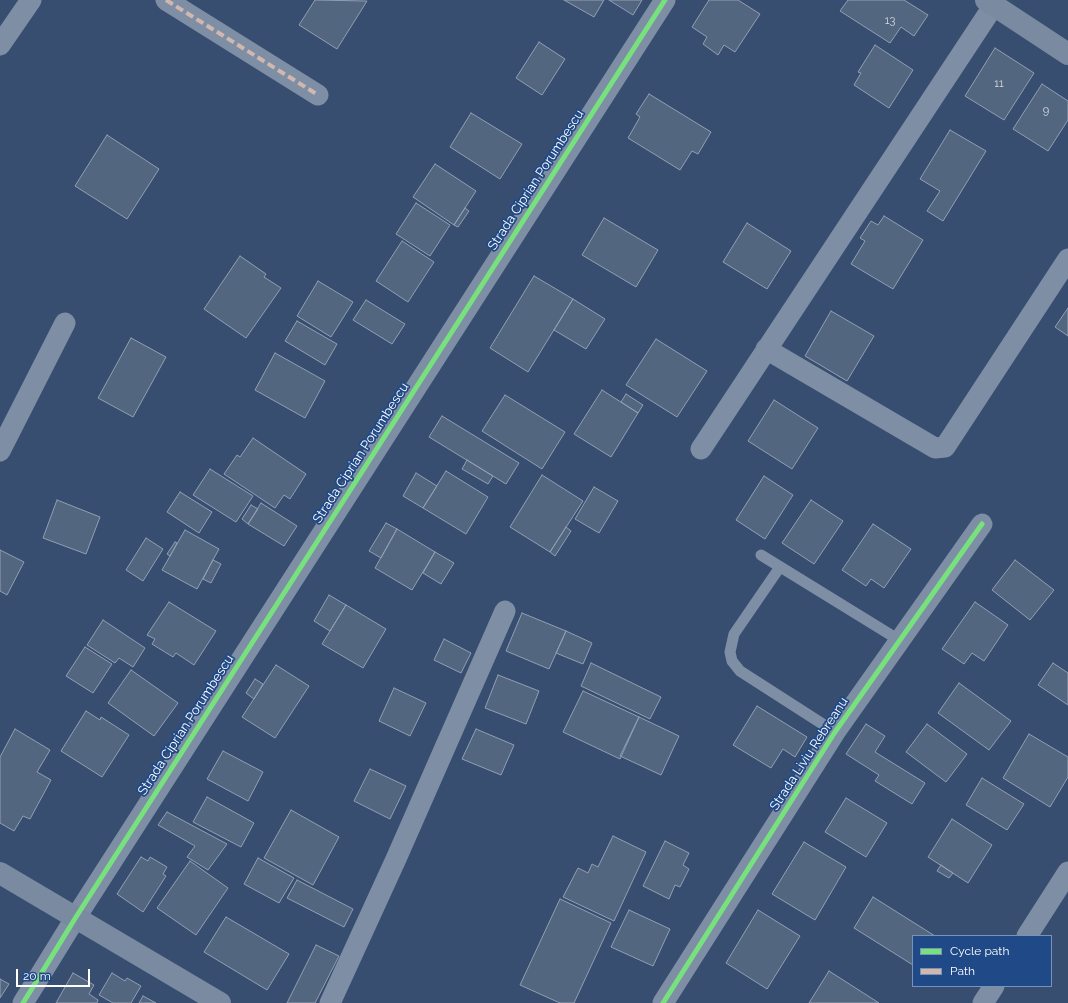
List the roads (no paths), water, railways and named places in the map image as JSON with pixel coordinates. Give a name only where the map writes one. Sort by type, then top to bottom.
[{"type":"street","points":[[0,45],[31,0]]},
{"type":"street","points":[[166,0],[318,95]]},
{"type":"street","name":"Strada Ciprian Porumbescu","points":[[23,1003],[76,917],[665,0]]},
{"type":"street","points":[[701,449],[990,3],[1068,54]]},
{"type":"street","points":[[766,349],[935,448],[945,447],[1068,259]]},
{"type":"street","points":[[0,451],[65,323]]},
{"type":"street","name":"Strada Liviu Rebreanu","points":[[663,1003],[834,732],[982,524]]},
{"type":"street","points":[[330,1003],[396,859],[505,611]]},
{"type":"street","points":[[1028,935],[1068,872]]},
{"type":"street","points":[[0,873],[220,1003]]},
{"type":"street","points":[[984,1003],[993,987]]},
{"type":"lane","points":[[761,555],[899,640]]},
{"type":"lane","points":[[780,567],[734,634],[730,652],[732,661],[740,671],[834,732]]}]
